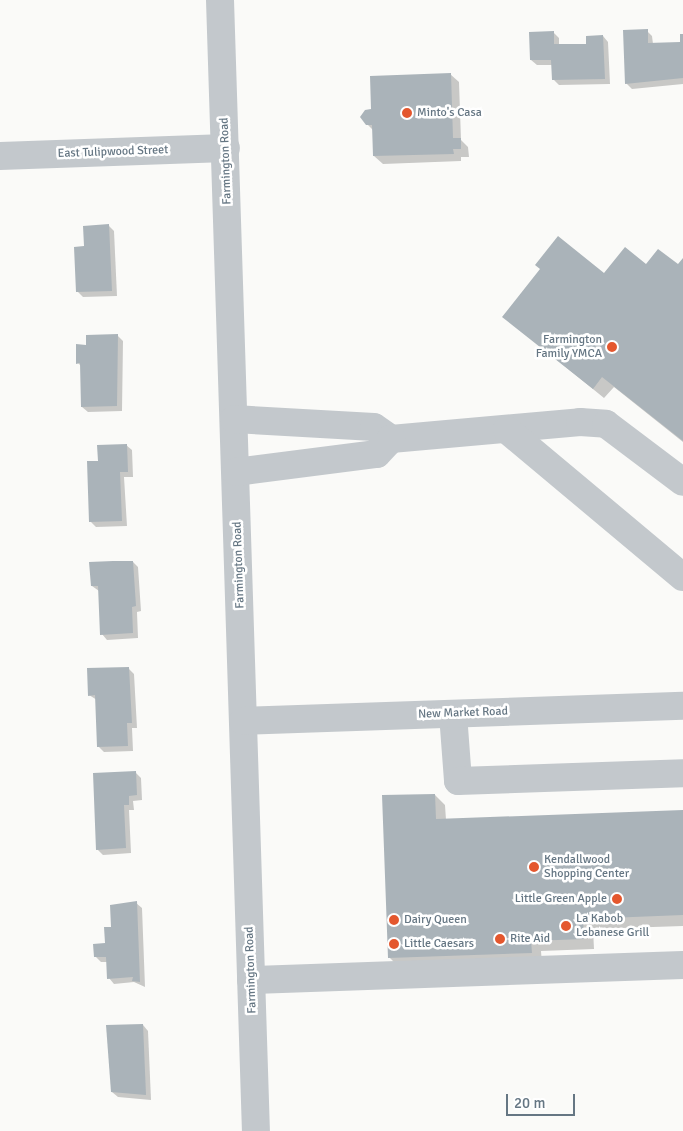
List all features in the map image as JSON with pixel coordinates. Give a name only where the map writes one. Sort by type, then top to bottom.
[{"type":"street","name":"Farmington Road","points":[[220,0],[256,1131]]},
{"type":"street","name":"East Tulipwood Street","points":[[0,156],[226,148]]},
{"type":"street","points":[[234,419],[374,427],[391,439],[580,422],[606,424],[683,482]]},
{"type":"street","points":[[507,430],[683,576]]},
{"type":"street","points":[[236,472],[377,454],[391,439]]},
{"type":"street","name":"New Market Road","points":[[243,721],[683,706]]},
{"type":"street","points":[[453,714],[458,781],[683,774]]},
{"type":"street","points":[[251,980],[683,965]]},
{"type":"building","points":[[648,29],[648,43],[680,42],[680,34],[683,34],[683,78],[625,84],[623,30]]},
{"type":"building","points":[[554,31],[554,44],[586,44],[586,36],[603,35],[605,79],[552,80],[551,60],[530,60],[529,32]]},
{"type":"building","name":"Minto's Casa","points":[[451,73],[453,138],[461,138],[461,149],[453,149],[454,154],[373,156],[372,125],[366,125],[360,117],[365,110],[371,109],[370,76]]},
{"type":"building","points":[[109,224],[112,291],[76,292],[74,247],[84,246],[83,226]]},
{"type":"building","name":"Farmington Family YMCA","points":[[558,236],[604,273],[625,247],[646,264],[658,249],[678,264],[683,258],[683,441],[602,377],[593,389],[502,317],[540,269],[535,265]]},
{"type":"building","points":[[118,334],[117,406],[81,407],[80,363],[76,364],[76,344],[86,345],[86,335]]},
{"type":"building","points":[[127,444],[128,472],[120,472],[122,521],[89,522],[87,461],[98,461],[97,445]]},
{"type":"building","points":[[133,561],[136,606],[132,607],[133,633],[100,635],[98,586],[91,586],[89,562]]},
{"type":"building","points":[[129,667],[132,723],[127,723],[128,746],[97,747],[95,695],[88,696],[87,668]]},
{"type":"building","points":[[136,771],[137,795],[129,796],[129,805],[124,805],[126,848],[96,850],[93,773]]},
{"type":"building","name":"Kendallwood Shopping Center","points":[[435,794],[436,819],[683,810],[683,915],[583,919],[584,939],[531,941],[532,953],[388,958],[382,795]]},
{"type":"building","points":[[137,901],[140,982],[132,981],[133,977],[107,979],[106,957],[94,957],[93,944],[105,943],[104,927],[111,927],[110,905]]},
{"type":"building","points":[[143,1024],[146,1095],[111,1092],[106,1025]]},
{"type":"place","name":"Minto's Casa","points":[[407,113]]},
{"type":"place","name":"Farmington Family YMCA","points":[[612,347]]},
{"type":"place","name":"Kendallwood Shopping Center","points":[[534,867]]},
{"type":"place","name":"Little Green Apple","points":[[617,899]]},
{"type":"place","name":"Dairy Queen","points":[[394,920]]},
{"type":"place","name":"La Kabob Lebanese Grill","points":[[566,926]]},
{"type":"place","name":"Rite Aid","points":[[500,939]]},
{"type":"place","name":"Little Caesars","points":[[394,944]]}]
